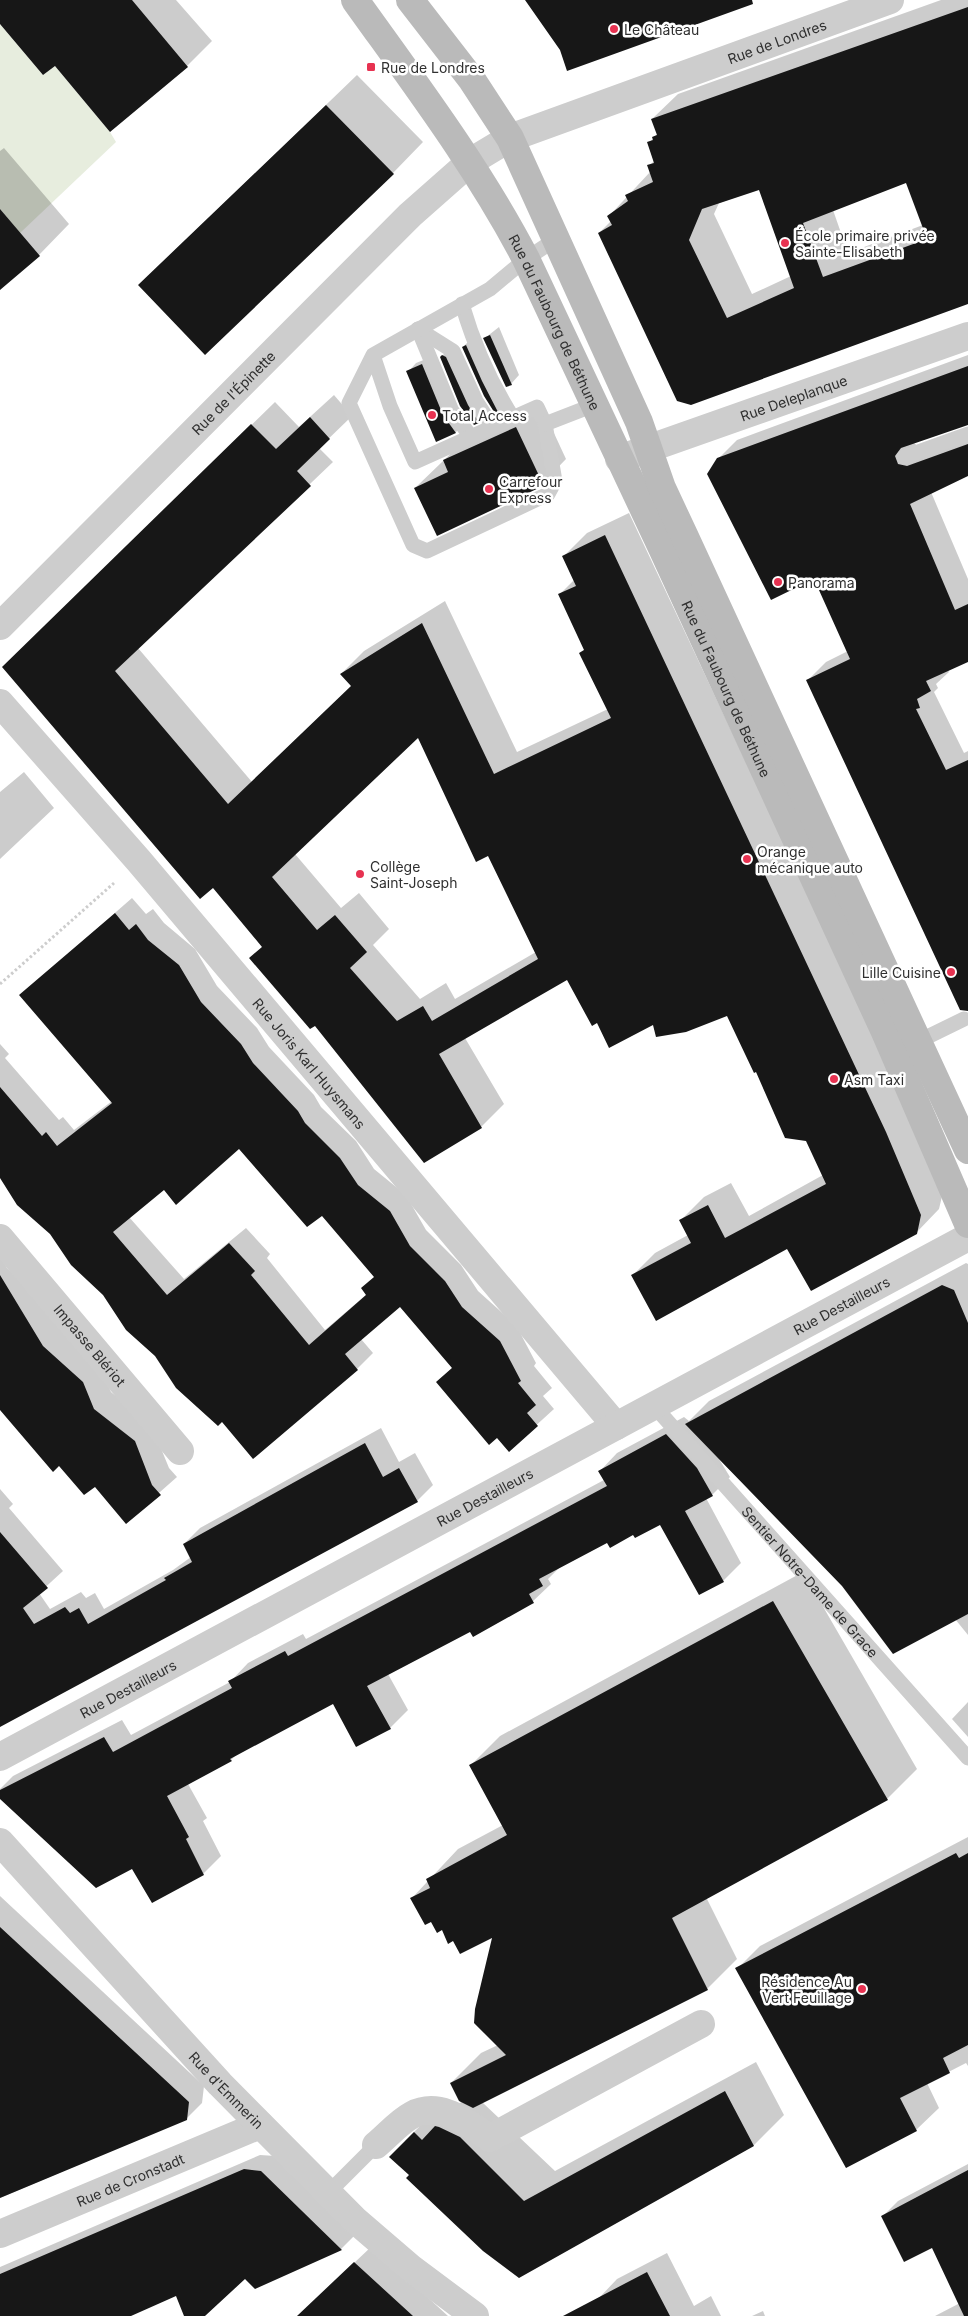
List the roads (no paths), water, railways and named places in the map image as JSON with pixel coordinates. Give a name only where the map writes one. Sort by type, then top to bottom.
[{"type":"main road","name":"Rue du Faubourg de Béthune","points":[[355,0],[470,162],[509,226],[526,259],[885,1032],[968,1224]]},
{"type":"main road","name":"Rue du Faubourg de Béthune","points":[[410,0],[468,74],[510,138],[639,422],[662,488],[968,1150]]},
{"type":"street","name":"Rue de Londres","points":[[470,162],[510,138],[890,0]]},
{"type":"street","name":"Rue de l'Épinette","points":[[0,626],[410,215],[470,162]]},
{"type":"street","name":"Rue Deleplanque","points":[[620,459],[968,336]]},
{"type":"street","name":"Rue Joris Karl Huysmans","points":[[0,703],[139,861],[616,1426]]},
{"type":"street","name":"Rue Destailleurs","points":[[0,1757],[968,1237]]},
{"type":"street","name":"Impasse Blériot","points":[[0,1238],[180,1451]]},
{"type":"street","name":"Rue d'Emmerin","points":[[0,1842],[260,2125],[382,2245],[476,2316]]},
{"type":"street","points":[[376,2145],[413,2114],[435,2110],[450,2113],[490,2138],[701,2024]]},
{"type":"street","name":"Rue de Cronstadt","points":[[0,2234],[260,2125]]},
{"type":"lane","points":[[373,355],[390,406],[415,462],[537,408],[545,424],[554,481],[548,494],[427,552],[413,545],[349,404],[373,355],[490,289],[526,259],[556,239]]},
{"type":"lane","points":[[462,304],[474,342],[496,392],[513,418]]},
{"type":"lane","points":[[418,329],[453,351],[476,401],[493,427]]},
{"type":"lane","points":[[418,329],[452,411],[471,437]]},
{"type":"lane","points":[[545,424],[594,405]]},
{"type":"lane","points":[[904,457],[968,434]]},
{"type":"lane","points":[[919,1041],[964,1019]]},
{"type":"lane","name":"Sentier Notre-Dame de Grace","points":[[654,1406],[968,1758]]},
{"type":"lane","points":[[328,2192],[376,2145]]},
{"type":"place","name":"Le Château","points":[[614,29]]},
{"type":"place","name":"Rue de Londres","points":[[371,67]]},
{"type":"place","name":"École primaire privée Sainte-Elisabeth","points":[[785,243]]},
{"type":"place","name":"Total Access","points":[[432,415]]},
{"type":"place","name":"Carrefour Express","points":[[489,489]]},
{"type":"place","name":"Panorama","points":[[778,582]]},
{"type":"place","name":"Orange mécanique auto","points":[[747,859]]},
{"type":"place","name":"Collège Saint-Joseph","points":[[360,874]]},
{"type":"place","name":"Lille Cuisine","points":[[951,972]]},
{"type":"place","name":"Asm Taxi","points":[[834,1079]]},
{"type":"place","name":"Résidence Au Vert Feuillage","points":[[862,1989]]}]
